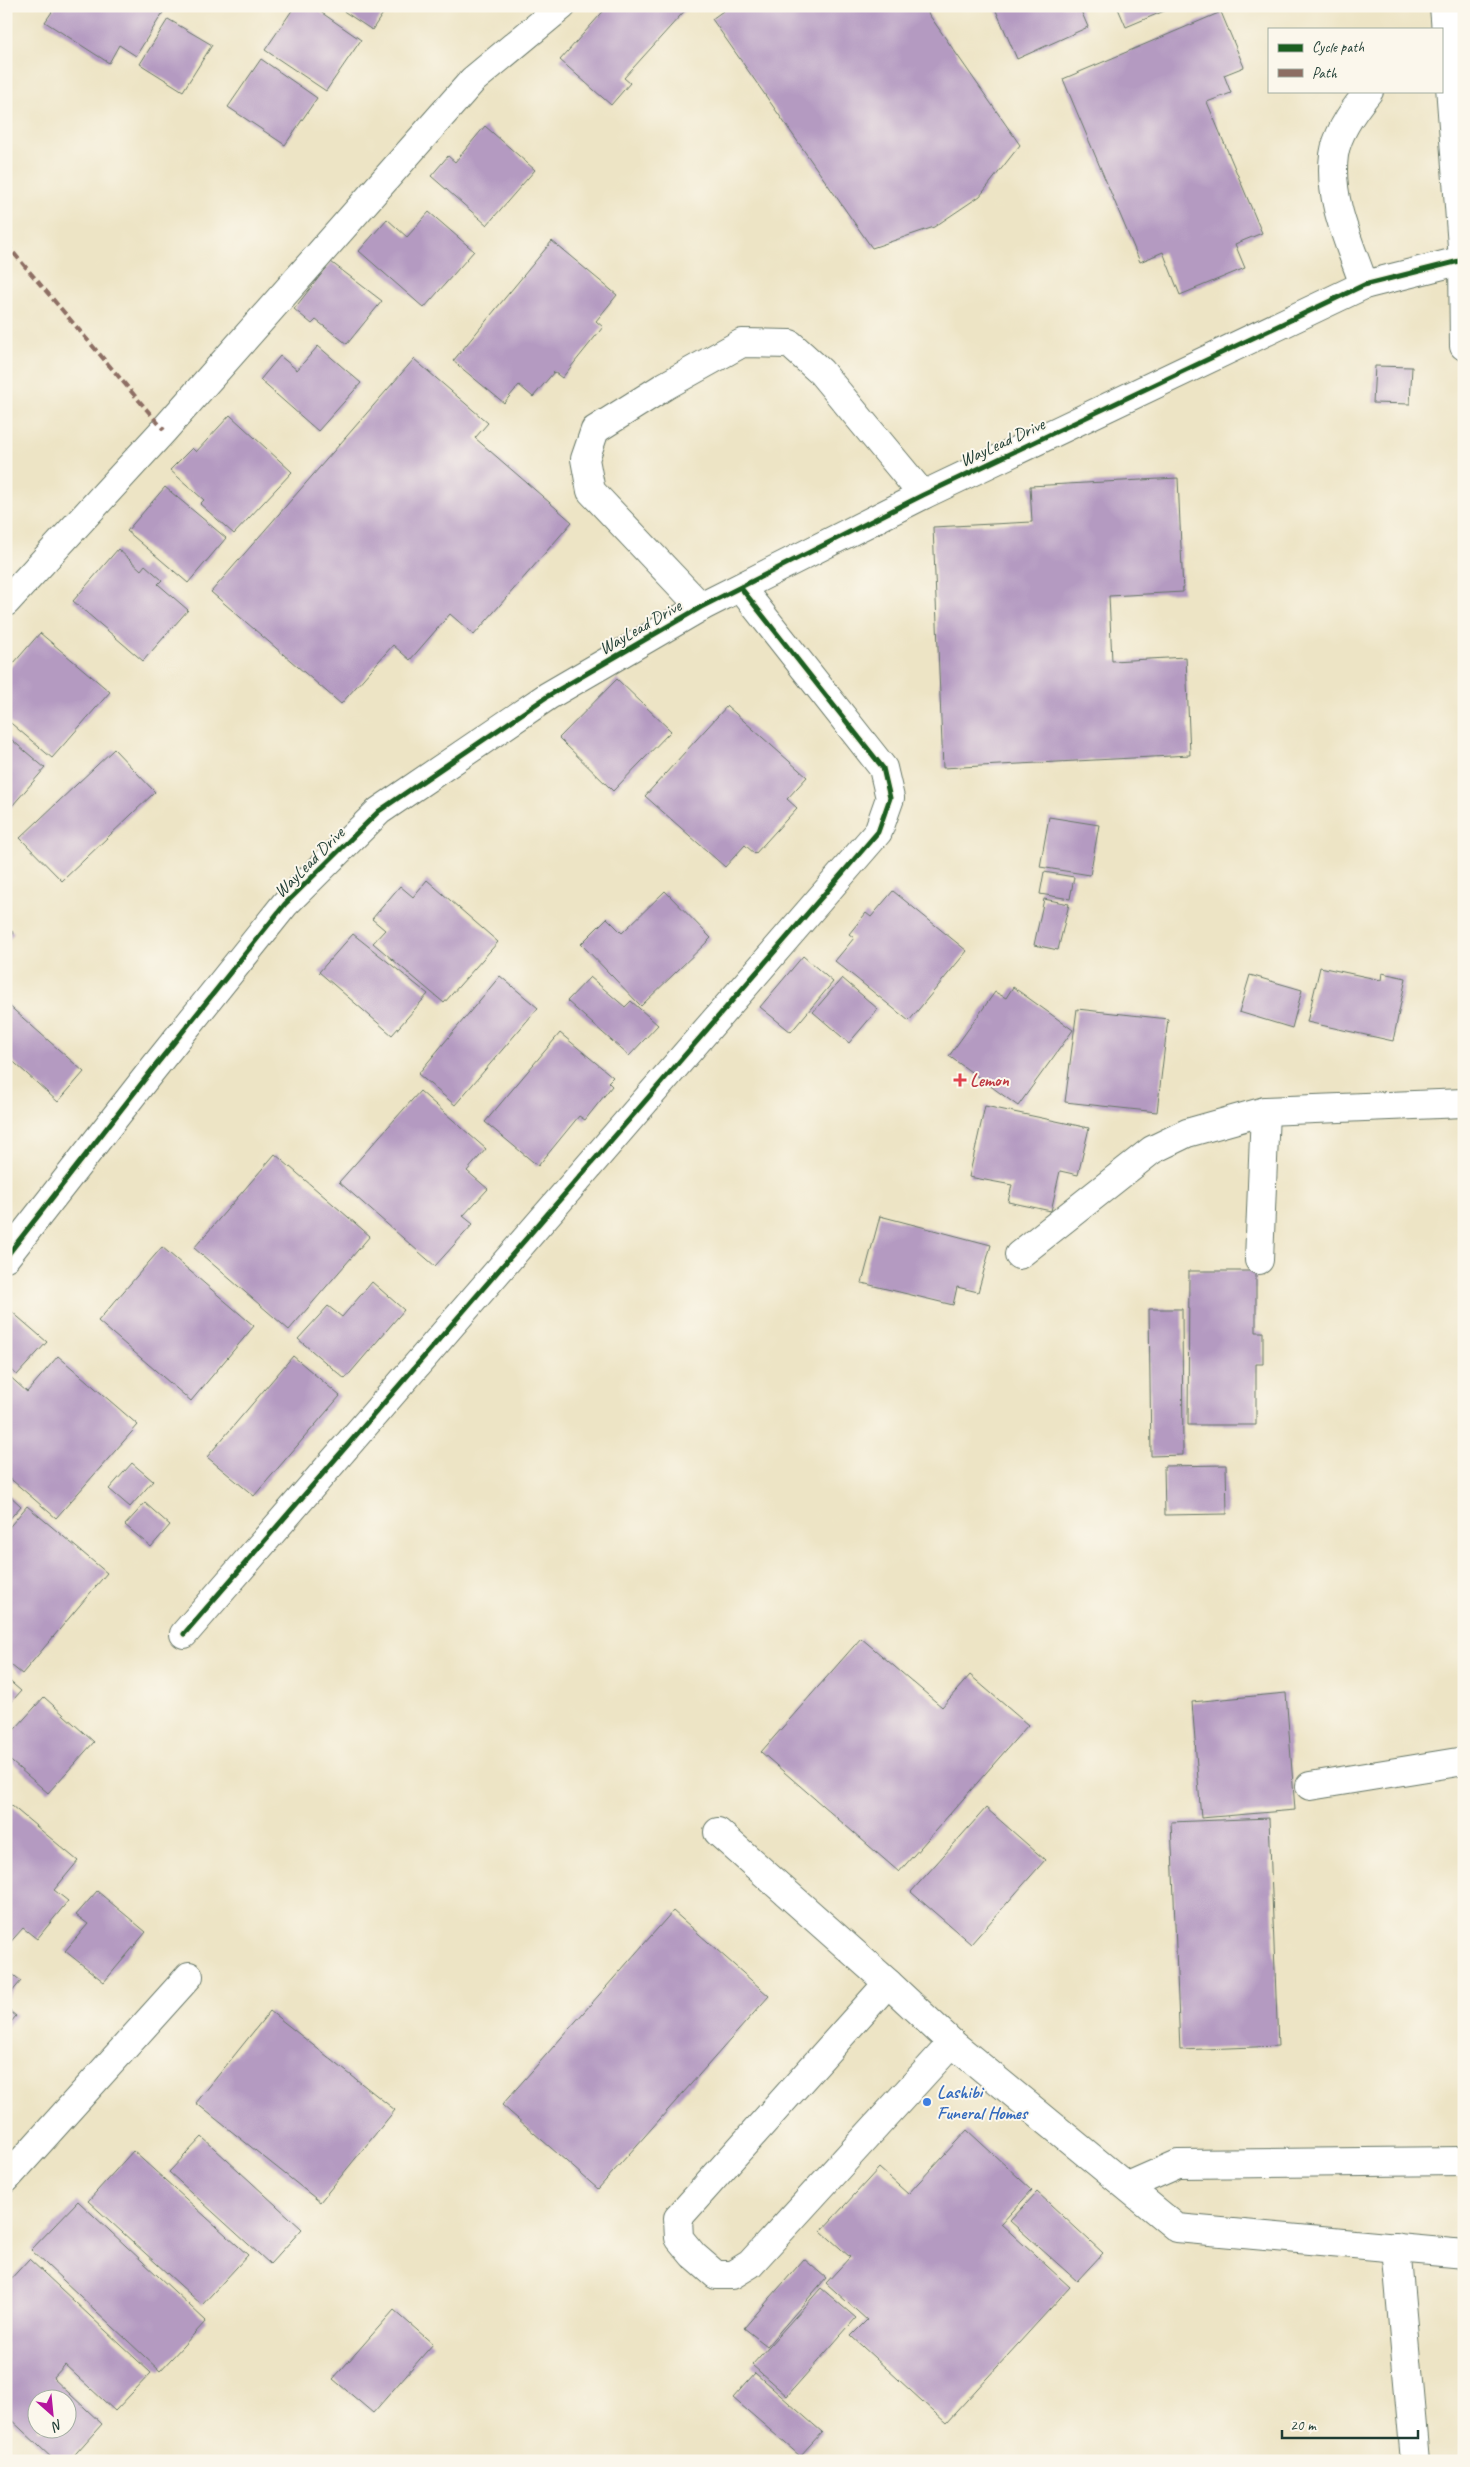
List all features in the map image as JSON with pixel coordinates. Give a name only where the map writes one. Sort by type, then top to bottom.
[{"type":"street","points":[[6,602],[164,430],[472,80],[562,6]]},
{"type":"street","points":[[1442,29],[1463,260],[1464,346]]},
{"type":"street","points":[[1364,285],[1335,199],[1334,154],[1350,115],[1368,92]]},
{"type":"street","name":"WayLead Drive","points":[[6,1257],[152,1070],[286,904],[379,811],[548,696],[701,608],[923,495],[1364,285],[1463,260]]},
{"type":"street","points":[[701,608],[592,491],[585,459],[595,430],[665,386],[742,343],[790,344],[822,372],[923,495]]},
{"type":"street","points":[[184,1634],[878,832],[890,798],[883,768],[741,588]]},
{"type":"street","points":[[1019,1255],[1152,1150],[1187,1133],[1265,1112],[1464,1103]]},
{"type":"street","points":[[1258,1260],[1265,1112]]},
{"type":"street","points":[[1310,1786],[1464,1761]]},
{"type":"street","points":[[718,1832],[888,1983],[952,2043],[1177,2228],[1464,2254]]},
{"type":"street","points":[[6,2179],[189,1976]]},
{"type":"street","points":[[888,1983],[678,2218],[679,2238],[693,2255],[716,2275],[732,2275],[750,2264],[952,2043]]},
{"type":"street","points":[[1128,2186],[1178,2164],[1464,2161]]},
{"type":"street","points":[[1396,2248],[1415,2461]]},
{"type":"building","points":[[56,6],[167,6],[136,56],[119,45],[109,63],[45,22]]},
{"type":"building","points":[[295,6],[312,6],[361,40],[326,91],[265,50]]},
{"type":"building","points":[[336,6],[388,6],[372,30]]},
{"type":"building","points":[[608,6],[689,6],[624,78],[630,83],[611,105],[560,60]]},
{"type":"building","points":[[730,6],[923,6],[1020,145],[980,196],[934,227],[872,248],[712,19]]},
{"type":"building","points":[[994,6],[1079,6],[1088,27],[1017,59]]},
{"type":"building","points":[[1117,6],[1176,6],[1126,27]]},
{"type":"building","points":[[1221,12],[1244,67],[1224,75],[1231,93],[1207,102],[1262,233],[1235,244],[1245,268],[1180,295],[1163,252],[1140,262],[1063,79]]},
{"type":"building","points":[[168,19],[212,45],[183,91],[140,64]]},
{"type":"building","points":[[261,59],[317,98],[285,145],[228,107]]},
{"type":"building","points":[[485,126],[535,170],[487,225],[431,176],[448,156],[455,162]]},
{"type":"building","points":[[429,212],[474,251],[424,308],[359,251],[387,219],[407,237]]},
{"type":"building","points":[[552,241],[617,295],[596,321],[603,327],[562,378],[554,372],[533,397],[519,385],[504,403],[453,361]]},
{"type":"building","points":[[331,262],[382,301],[347,344],[316,320],[312,324],[294,309]]},
{"type":"building","points":[[318,346],[361,383],[318,431],[260,380],[280,356],[297,370]]},
{"type":"building","points":[[414,359],[488,423],[475,438],[572,522],[474,635],[450,614],[410,660],[393,645],[341,704],[211,592]]},
{"type":"building","points":[[1375,366],[1412,367],[1410,404],[1373,403]]},
{"type":"building","points":[[230,415],[292,472],[234,534],[200,504],[204,500],[170,470],[192,448],[196,452]]},
{"type":"building","points":[[1178,478],[1183,592],[1109,596],[1112,661],[1186,657],[1190,755],[943,768],[933,527],[1032,522],[1030,486]]},
{"type":"building","points":[[165,487],[226,538],[188,583],[127,531]]},
{"type":"building","points":[[118,549],[141,570],[145,565],[162,580],[158,584],[188,610],[143,661],[73,601]]},
{"type":"building","points":[[40,633],[110,692],[52,758],[6,719],[6,672]]},
{"type":"building","points":[[617,679],[671,731],[613,791],[559,738]]},
{"type":"building","points":[[727,706],[807,777],[787,799],[797,808],[755,854],[745,845],[725,867],[645,796]]},
{"type":"building","points":[[6,735],[45,768],[6,813]]},
{"type":"building","points":[[114,749],[155,792],[62,881],[20,838]]},
{"type":"building","points":[[1049,817],[1099,825],[1090,875],[1040,867]]},
{"type":"building","points":[[1044,872],[1074,877],[1070,899],[1040,894]]},
{"type":"building","points":[[427,880],[498,942],[444,1003],[373,943],[385,930],[372,919],[400,886],[413,897]]},
{"type":"building","points":[[665,891],[711,938],[641,1006],[581,944],[607,918],[622,933]]},
{"type":"building","points":[[893,891],[967,951],[909,1021],[835,961],[854,938],[849,934],[866,913],[871,917]]},
{"type":"building","points":[[1044,899],[1069,904],[1058,950],[1034,945]]},
{"type":"building","points":[[6,926],[14,933],[6,943]]},
{"type":"building","points":[[353,934],[428,994],[392,1035],[319,972]]},
{"type":"building","points":[[803,956],[833,982],[791,1032],[760,1007]]},
{"type":"building","points":[[1320,967],[1381,980],[1382,973],[1406,978],[1393,1041],[1307,1022]]},
{"type":"building","points":[[1250,975],[1302,990],[1292,1028],[1239,1012]]},
{"type":"building","points":[[500,976],[538,1008],[455,1105],[418,1074]]},
{"type":"building","points":[[590,977],[625,1007],[631,1001],[658,1025],[629,1056],[567,1001]]},
{"type":"building","points":[[842,978],[878,1009],[849,1043],[813,1012]]},
{"type":"building","points":[[1013,987],[1073,1030],[1018,1106],[949,1056],[995,992],[1006,998]]},
{"type":"building","points":[[6,1003],[84,1072],[58,1102],[6,1055]]},
{"type":"building","points":[[1077,1009],[1168,1019],[1157,1112],[1065,1102]]},
{"type":"building","points":[[560,1033],[613,1077],[608,1082],[612,1086],[585,1120],[579,1116],[538,1166],[485,1122]]},
{"type":"building","points":[[420,1091],[486,1149],[467,1171],[488,1189],[463,1216],[473,1224],[435,1266],[339,1182]]},
{"type":"building","points":[[985,1106],[1089,1128],[1078,1175],[1060,1171],[1051,1211],[1008,1202],[1012,1185],[969,1177]]},
{"type":"building","points":[[275,1154],[370,1236],[289,1330],[194,1248]]},
{"type":"building","points":[[880,1216],[991,1245],[978,1292],[957,1287],[953,1305],[862,1283]]},
{"type":"building","points":[[162,1247],[254,1326],[191,1401],[98,1321]]},
{"type":"building","points":[[1189,1271],[1256,1271],[1256,1332],[1263,1332],[1263,1364],[1256,1364],[1256,1425],[1188,1425]]},
{"type":"building","points":[[372,1282],[404,1310],[345,1379],[298,1339],[328,1306],[342,1317]]},
{"type":"building","points":[[1149,1309],[1182,1309],[1183,1455],[1151,1456]]},
{"type":"building","points":[[11,1311],[47,1342],[17,1375],[6,1366],[6,1317]]},
{"type":"building","points":[[58,1356],[138,1425],[56,1518],[6,1475],[6,1373],[27,1392]]},
{"type":"building","points":[[293,1356],[340,1396],[254,1496],[207,1457]]},
{"type":"building","points":[[132,1463],[153,1481],[130,1507],[109,1489]]},
{"type":"building","points":[[1226,1465],[1227,1514],[1165,1515],[1164,1466]]},
{"type":"building","points":[[6,1492],[21,1506],[6,1523]]},
{"type":"building","points":[[145,1503],[170,1525],[151,1547],[125,1525]]},
{"type":"building","points":[[27,1506],[107,1573],[22,1674],[6,1661],[6,1531]]},
{"type":"building","points":[[861,1638],[942,1707],[970,1675],[1028,1725],[899,1872],[761,1752]]},
{"type":"building","points":[[6,1678],[21,1691],[6,1708]]},
{"type":"building","points":[[1286,1693],[1295,1810],[1201,1818],[1192,1702]]},
{"type":"building","points":[[44,1697],[94,1742],[48,1793],[6,1757],[6,1739]]},
{"type":"building","points":[[6,1801],[78,1861],[54,1890],[68,1901],[37,1939],[23,1928],[6,1947]]},
{"type":"building","points":[[986,1808],[1045,1860],[971,1944],[911,1892]]},
{"type":"building","points":[[1269,1818],[1278,2046],[1180,2050],[1171,1822]]},
{"type":"building","points":[[97,1891],[146,1932],[104,1982],[65,1951],[88,1924],[76,1915]]},
{"type":"building","points":[[673,1911],[769,1996],[598,2189],[502,2105]]},
{"type":"building","points":[[6,1969],[21,1981],[6,1999]]},
{"type":"building","points":[[6,2008],[16,2016],[6,2028]]},
{"type":"building","points":[[270,2011],[395,2110],[320,2202],[196,2103]]},
{"type":"building","points":[[967,2130],[1032,2190],[1001,2224],[1070,2287],[946,2423],[851,2336],[867,2320],[826,2283],[850,2257],[821,2231],[879,2168],[908,2194]]},
{"type":"building","points":[[202,2137],[302,2229],[270,2264],[169,2172]]},
{"type":"building","points":[[133,2151],[248,2255],[202,2305],[88,2201]]},
{"type":"building","points":[[1037,2192],[1103,2253],[1077,2281],[1010,2221]]},
{"type":"building","points":[[78,2201],[206,2321],[160,2371],[31,2250]]},
{"type":"building","points":[[29,2259],[151,2373],[115,2411],[65,2365],[53,2378],[66,2390],[28,2390],[28,2436],[6,2415],[6,2284]]},
{"type":"building","points":[[804,2259],[826,2278],[767,2346],[744,2328]]},
{"type":"building","points":[[821,2288],[856,2318],[787,2396],[752,2365]]},
{"type":"building","points":[[394,2310],[433,2344],[373,2413],[333,2379]]},
{"type":"building","points":[[755,2373],[822,2432],[800,2456],[733,2398]]},
{"type":"building","points":[[78,2401],[102,2424],[69,2461],[55,2461],[33,2440],[78,2440]]},
{"type":"marked path","points":[[6,244],[164,430]]},
{"type":"cycle path","points":[[6,1257],[285,904],[379,811],[548,696],[701,607],[923,495],[1364,285],[1463,260]]},
{"type":"cycle path","points":[[184,1634],[878,832],[890,798],[883,768],[741,588]]},
{"type":"place","name":"Lemon","points":[[960,1080]]},
{"type":"place","name":"Lashibi Funeral Homes","points":[[927,2102]]}]
